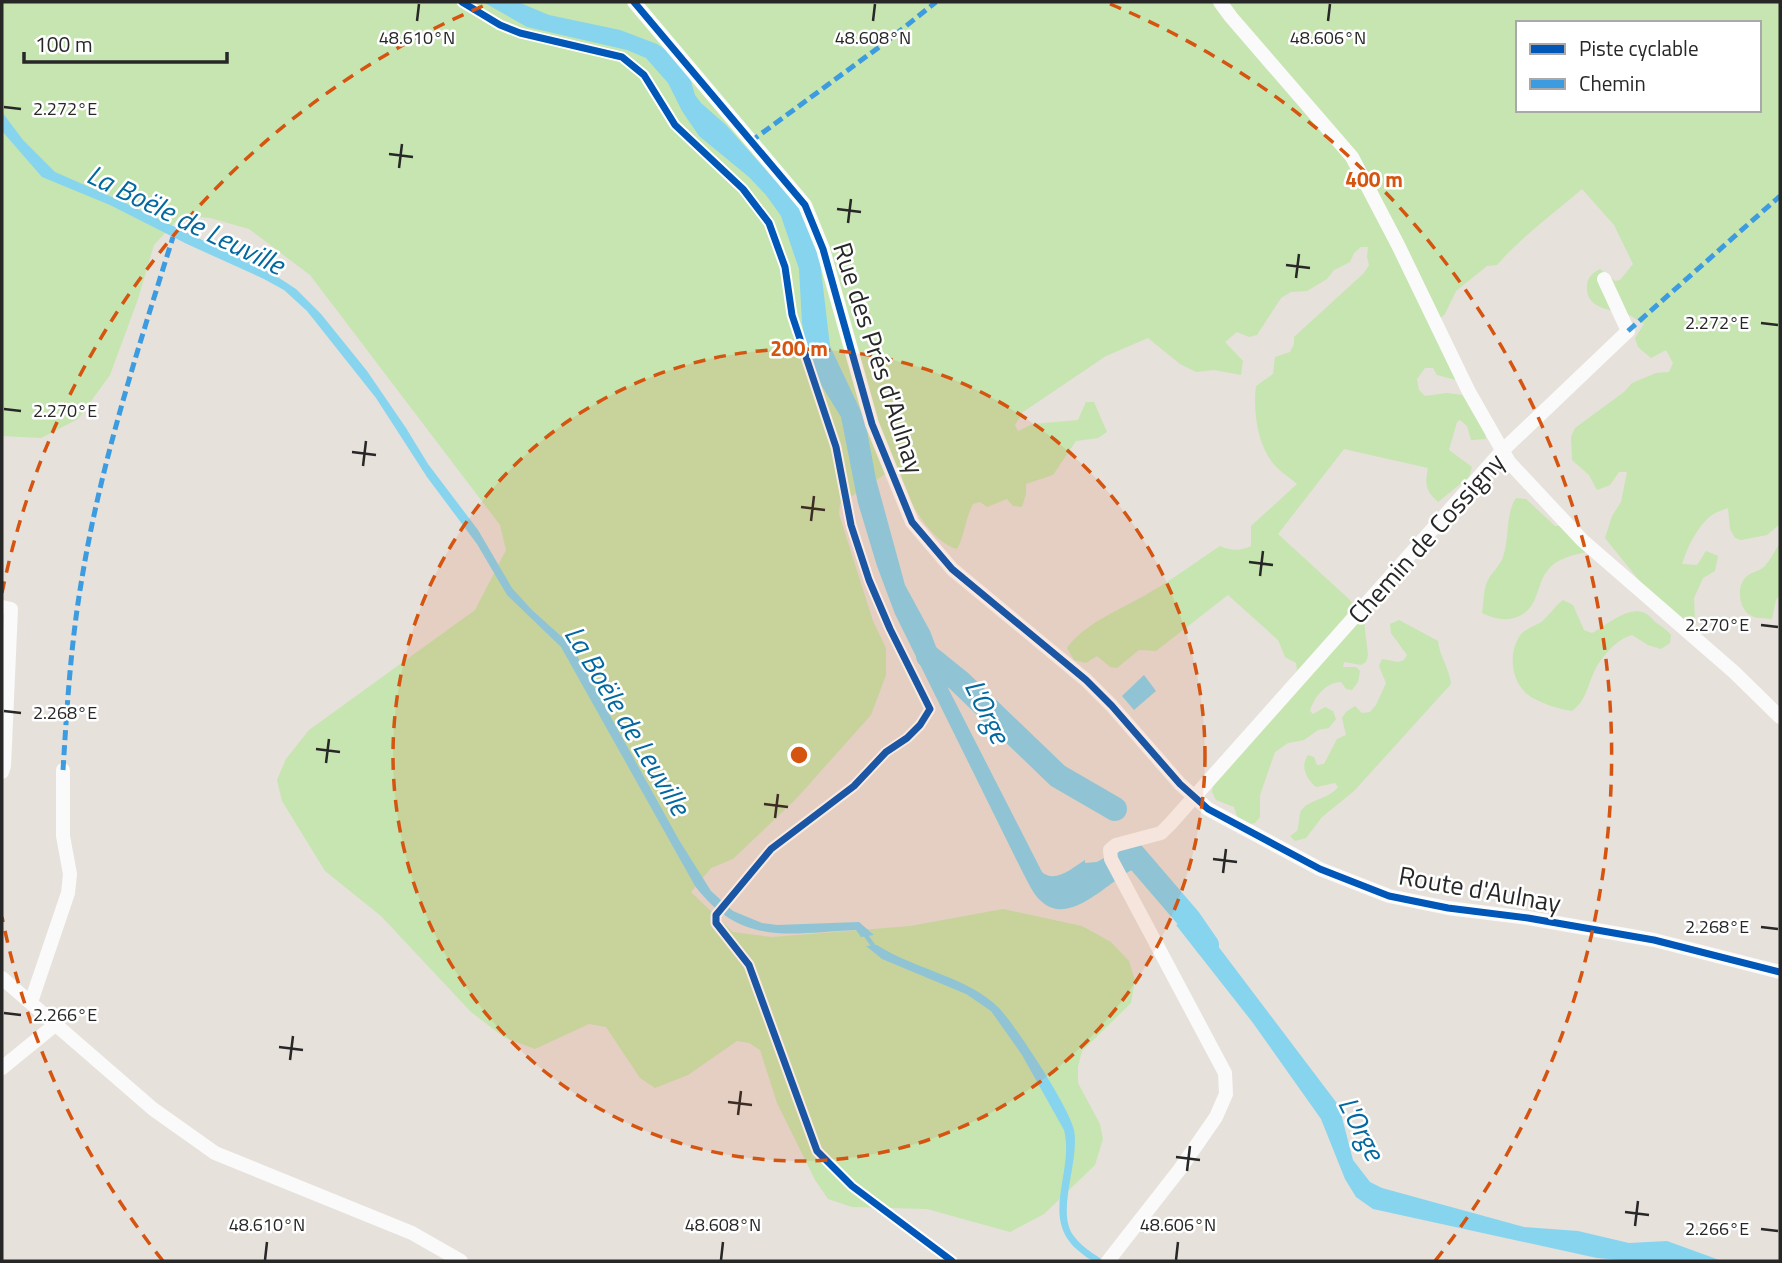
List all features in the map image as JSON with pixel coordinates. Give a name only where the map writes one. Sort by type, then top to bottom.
[{"type":"street","name":"Rue des Prés d'Aulnay","points":[[634,2],[805,205],[823,249],[873,424],[912,522],[951,569],[1086,680],[1193,796]]},
{"type":"street","points":[[1220,2],[1352,157],[1469,391],[1502,451],[1582,540],[1734,672],[1780,717]]},
{"type":"street","name":"Chemin de Cossigny","points":[[1109,1259],[1187,1159],[1216,1117],[1226,1094],[1225,1073],[1111,859],[1110,850],[1116,845],[1161,833],[1502,451],[1628,331],[1604,279]]},
{"type":"street","points":[[2,607],[11,609],[2,772]]},
{"type":"street","points":[[32,1002],[68,892],[70,874],[64,835],[63,770]]},
{"type":"street","name":"Route d'Aulnay","points":[[1193,796],[1208,809],[1320,869],[1389,896],[1448,908],[1528,918],[1654,940],[1780,972]]},
{"type":"street","points":[[2,978],[153,1109],[215,1153],[412,1233],[461,1261]]},
{"type":"street","points":[[2,1068],[56,1024]]},
{"type":"green space","points":[[2,2],[1780,2],[1780,524],[1767,535],[1741,540],[1735,538],[1730,529],[1728,508],[1714,514],[1702,525],[1682,564],[1697,565],[1706,551],[1718,556],[1715,571],[1703,578],[1694,598],[1695,624],[1663,610],[1605,538],[1612,516],[1621,502],[1627,472],[1619,472],[1610,485],[1597,490],[1589,475],[1572,460],[1571,437],[1575,428],[1624,392],[1632,383],[1656,373],[1669,372],[1673,363],[1666,350],[1651,358],[1638,347],[1635,338],[1644,324],[1629,315],[1602,308],[1591,300],[1587,286],[1593,274],[1600,269],[1615,281],[1620,280],[1633,264],[1614,225],[1582,189],[1527,235],[1497,265],[1487,266],[1456,291],[1445,314],[1434,324],[1456,380],[1437,375],[1433,368],[1425,368],[1417,379],[1419,390],[1425,396],[1447,393],[1463,395],[1484,429],[1486,439],[1471,440],[1467,426],[1460,420],[1457,422],[1449,450],[1472,467],[1469,477],[1438,502],[1427,486],[1428,468],[1344,449],[1278,534],[1350,600],[1364,621],[1368,655],[1366,662],[1361,665],[1344,662],[1343,667],[1356,667],[1360,671],[1358,682],[1352,690],[1346,689],[1341,682],[1336,683],[1321,691],[1314,701],[1310,711],[1313,714],[1325,707],[1333,711],[1336,719],[1329,728],[1318,730],[1304,740],[1288,743],[1275,752],[1260,795],[1260,817],[1255,823],[1246,825],[1239,822],[1234,807],[1216,800],[1212,792],[1213,785],[1297,670],[1296,663],[1285,657],[1278,640],[1228,595],[1156,651],[1139,650],[1117,668],[1110,667],[1097,656],[1086,663],[1074,660],[1067,648],[1095,623],[1161,586],[1220,546],[1236,550],[1251,546],[1251,526],[1297,484],[1274,465],[1263,445],[1256,415],[1256,386],[1273,374],[1275,357],[1290,352],[1294,337],[1364,273],[1369,265],[1368,247],[1361,247],[1350,262],[1334,270],[1327,279],[1307,291],[1291,292],[1281,298],[1257,335],[1249,337],[1237,332],[1225,342],[1243,361],[1241,375],[1214,370],[1196,372],[1180,364],[1148,338],[1106,356],[1023,412],[1015,425],[1018,431],[1033,424],[1078,420],[1086,402],[1094,402],[1107,432],[1098,438],[1076,441],[1053,475],[1026,484],[1022,507],[1013,506],[1007,499],[987,507],[980,502],[973,504],[957,549],[937,537],[919,516],[893,469],[840,504],[839,514],[873,621],[886,648],[886,675],[871,715],[796,799],[733,859],[711,868],[691,892],[733,932],[772,937],[910,926],[1003,909],[1082,926],[1111,942],[1129,961],[1135,980],[1131,1003],[1082,1051],[1078,1067],[1078,1083],[1100,1124],[1103,1139],[1095,1165],[1044,1214],[1010,1232],[927,1209],[852,1207],[828,1199],[815,1180],[777,1103],[760,1050],[749,1043],[737,1041],[688,1075],[655,1088],[640,1078],[606,1027],[589,1024],[535,1049],[505,1038],[471,1012],[381,916],[325,871],[282,801],[277,780],[286,759],[309,730],[475,610],[506,550],[500,525],[310,275],[249,229],[210,218],[182,215],[154,245],[138,299],[110,375],[78,419],[41,438],[2,436]]},
{"type":"green space","points":[[1516,498],[1526,499],[1555,526],[1573,526],[1586,552],[1555,563],[1543,578],[1530,608],[1518,617],[1504,619],[1482,613],[1484,592],[1488,580],[1503,557],[1510,512]]},
{"type":"green space","points":[[1780,543],[1780,594],[1772,619],[1752,616],[1742,604],[1741,585],[1748,575],[1765,566]]},
{"type":"green space","points":[[1563,600],[1573,605],[1584,630],[1592,633],[1625,614],[1638,611],[1647,614],[1671,635],[1670,643],[1661,649],[1632,635],[1626,637],[1603,657],[1584,696],[1572,711],[1546,704],[1531,697],[1519,684],[1513,668],[1514,650],[1521,634],[1540,623]]},
{"type":"green space","points":[[1399,620],[1438,641],[1451,684],[1354,791],[1322,817],[1306,838],[1295,841],[1290,836],[1297,831],[1303,808],[1329,795],[1338,787],[1335,783],[1316,787],[1305,772],[1306,759],[1308,755],[1314,757],[1317,765],[1324,764],[1337,739],[1346,735],[1342,718],[1346,712],[1355,706],[1362,713],[1370,712],[1376,705],[1386,683],[1379,666],[1382,659],[1398,662],[1404,660],[1407,655],[1391,633],[1390,624]]},
{"type":"water","points":[[483,2],[518,2],[549,15],[620,30],[657,44],[669,52],[690,78],[695,95],[701,103],[726,125],[798,206],[820,261],[830,346],[865,420],[876,479],[905,585],[930,631],[943,665],[948,688],[1042,872],[1058,876],[1085,860],[1085,863],[1108,861],[1118,879],[1100,892],[1081,904],[1060,909],[1050,907],[1036,895],[895,614],[858,503],[841,417],[810,367],[802,323],[799,269],[781,216],[749,177],[699,136],[668,83],[646,58],[627,50],[527,27]]},
{"type":"water","points":[[2,112],[23,140],[55,172],[273,274],[296,289],[321,314],[367,371],[428,464],[478,530],[512,588],[571,645],[679,840],[711,891],[733,911],[762,923],[777,925],[859,922],[874,935],[861,937],[856,930],[768,932],[749,928],[713,906],[695,886],[561,647],[507,595],[477,544],[427,477],[376,398],[307,311],[284,290],[264,279],[110,205],[42,177],[2,131]]},
{"type":"water","points":[[1144,675],[1156,691],[1134,710],[1122,696]]},
{"type":"water","points":[[1196,917],[1339,1106],[1353,1160],[1370,1182],[1382,1188],[1524,1227],[1578,1231],[1629,1243],[1667,1241],[1722,1261],[1634,1261],[1597,1258],[1373,1209],[1356,1197],[1345,1179],[1321,1119],[1253,1023],[1176,925]]},
{"type":"water","points":[[877,945],[987,997],[1017,1031],[1053,1086],[1074,1130],[1074,1156],[1067,1199],[1068,1225],[1076,1239],[1101,1259],[1099,1261],[1089,1259],[1080,1252],[1068,1239],[1061,1225],[1060,1194],[1066,1146],[1064,1130],[1022,1055],[991,1011],[966,994],[882,959],[866,946]]},
{"type":"waterway","name":"L'Orge","points":[[928,656],[959,681],[1058,776],[1115,809]]},
{"type":"waterway","name":"L'Orge","points":[[1093,878],[1134,855],[1189,919],[1207,945]]},
{"type":"waterway","name":"La Boële de Leuville","points":[[864,933],[875,948]]},
{"type":"marked path","points":[[750,142],[936,2]]},
{"type":"marked path","points":[[1628,331],[1780,196]]},
{"type":"marked path","points":[[63,770],[72,650],[90,535],[122,406],[173,237]]},
{"type":"cycle path","points":[[462,2],[500,25],[520,33],[622,57],[644,75],[675,125],[743,189],[769,223],[785,267],[792,315],[836,447],[851,525],[869,580],[930,709],[920,725],[886,752],[854,786],[771,849],[716,915],[716,923],[749,965],[817,1151],[852,1186],[952,1261]]},
{"type":"cycle path","points":[[634,2],[805,205],[823,249],[872,424],[912,522],[952,569],[1086,680],[1180,784],[1208,809],[1320,869],[1389,896],[1448,908],[1528,918],[1654,940],[1780,972]]}]
